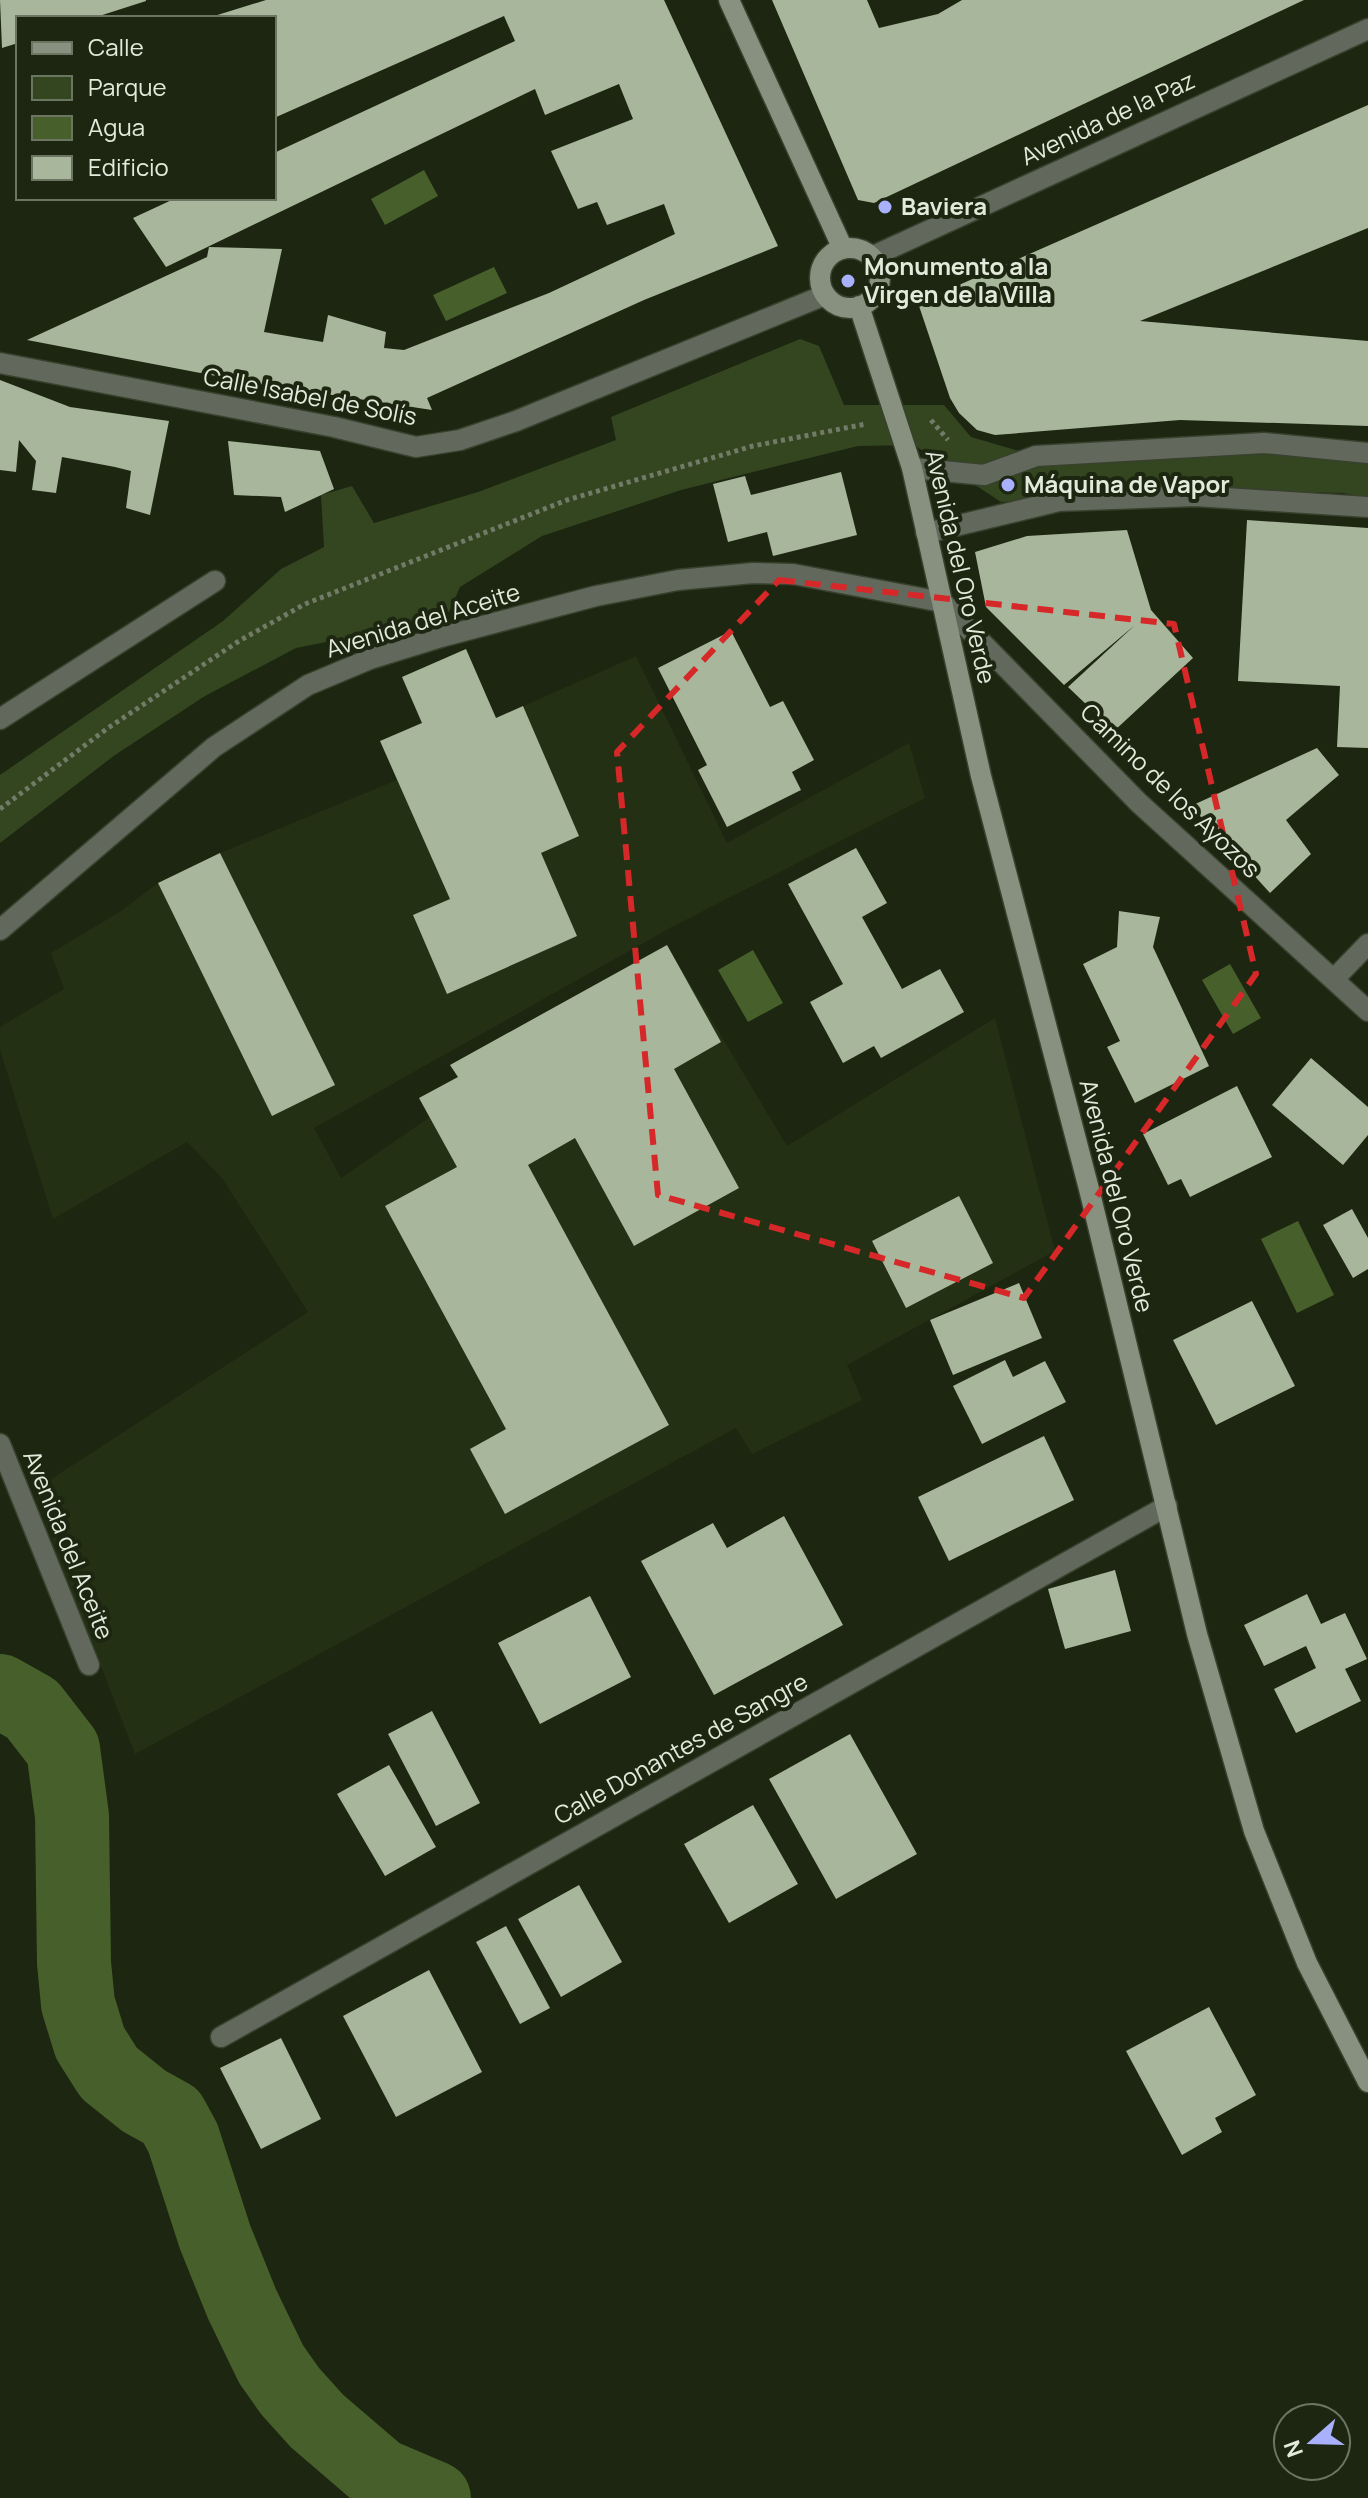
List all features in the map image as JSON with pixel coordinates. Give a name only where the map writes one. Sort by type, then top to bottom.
[{"type":"main road","points":[[729,0],[843,249]]},
{"type":"main road","points":[[843,249],[863,251],[871,257],[877,265],[879,285],[875,295],[859,306],[839,306],[825,295],[820,277],[822,267],[833,253],[843,249]]},
{"type":"main road","name":"Avenida del Oro Verde","points":[[859,306],[912,468],[981,776],[1197,1634],[1254,1831],[1307,1963],[1368,2082]]},
{"type":"street","name":"Avenida de la Paz","points":[[871,257],[1368,29]]},
{"type":"street","name":"Calle Isabel de Solís","points":[[0,363],[334,427],[416,447],[460,440],[516,421],[825,295]]},
{"type":"street","points":[[912,468],[984,475],[1036,456],[1264,443],[1368,453]]},
{"type":"street","points":[[926,533],[1059,501],[1195,496],[1368,507]]},
{"type":"street","name":"Avenida del Aceite","points":[[0,930],[214,747],[308,685],[370,659],[596,596],[708,577],[753,573],[793,574],[942,602]]},
{"type":"street","points":[[0,719],[215,581]]},
{"type":"street","name":"Camino de los Ayozos","points":[[942,602],[1139,803],[1368,1011]]},
{"type":"street","points":[[1334,979],[1368,944]]},
{"type":"street","name":"Avenida del Aceite","points":[[0,1444],[89,1665]]},
{"type":"street","name":"Calle Donantes de Sangre","points":[[221,2037],[1167,1506]]},
{"type":"path","points":[[0,809],[160,693],[239,641],[305,604],[567,500],[753,446],[865,424]]},
{"type":"highlighted area","points":[[779,580],[1174,624],[1256,974],[1024,1298],[658,1195],[617,752]]},
{"type":"shaded area","points":[[466,649],[496,718],[636,656],[727,843],[909,743],[925,798],[670,928],[314,1128],[341,1178],[430,1117],[419,1098],[457,1077],[450,1065],[667,945],[787,1146],[995,1018],[1055,1251],[847,1365],[862,1400],[752,1454],[736,1428],[135,1754],[33,1491],[308,1312],[222,1178],[187,1142],[53,1219],[0,1050],[0,1027],[64,989],[51,953],[121,911],[158,883],[220,853],[397,780],[380,741],[422,722],[402,677]]},
{"type":"green space","points":[[800,339],[819,346],[844,405],[944,405],[971,437],[1036,456],[1101,449],[1368,453],[1368,498],[1343,493],[1167,488],[1001,502],[914,445],[858,446],[681,490],[542,536],[460,587],[449,612],[371,641],[326,642],[296,648],[205,696],[115,755],[0,843],[0,775],[223,621],[281,569],[324,547],[321,495],[352,486],[374,523],[478,492],[616,440],[611,417]]},
{"type":"water","points":[[424,170],[438,196],[385,225],[371,199]]},
{"type":"water","points":[[494,267],[507,293],[446,321],[433,295]]},
{"type":"water","points":[[753,950],[783,1003],[748,1022],[718,970]]},
{"type":"water","points":[[1230,964],[1261,1018],[1233,1034],[1202,980]]},
{"type":"water","points":[[1298,1221],[1334,1295],[1297,1313],[1261,1239]]},
{"type":"building","points":[[0,0],[146,0],[99,16],[16,16],[16,44],[2,48]]},
{"type":"building","points":[[266,0],[664,0],[778,246],[644,300],[427,398],[432,410],[253,383],[27,340],[207,257],[209,247],[282,249],[264,332],[323,342],[328,315],[386,332],[384,348],[404,350],[549,293],[675,234],[664,204],[607,225],[597,202],[578,209],[551,151],[633,119],[619,84],[545,115],[535,89],[166,267],[133,218],[172,200],[276,200],[276,152],[515,41],[504,16],[276,117],[276,16],[214,16]]},
{"type":"building","points":[[772,0],[867,0],[879,28],[938,14],[962,0],[1304,0],[874,203],[858,200]]},
{"type":"building","points":[[1368,105],[1368,228],[1140,321],[1368,341],[1368,426],[1180,420],[995,435],[977,430],[959,413],[950,398],[918,303]]},
{"type":"building","points":[[0,380],[70,407],[169,421],[150,515],[126,508],[131,471],[62,457],[56,493],[32,490],[36,461],[19,440],[16,472],[0,470]]},
{"type":"building","points":[[228,441],[320,451],[334,489],[285,512],[281,497],[234,495]]},
{"type":"building","points":[[841,472],[857,535],[773,556],[767,532],[728,542],[713,484],[745,476],[751,495]]},
{"type":"building","points":[[1247,520],[1368,528],[1368,748],[1337,747],[1340,686],[1238,681]]},
{"type":"building","points":[[1127,530],[1151,610],[1193,658],[1114,731],[1068,687],[1135,625],[1064,685],[986,607],[975,552],[1027,536]]},
{"type":"building","points":[[731,631],[770,707],[783,701],[814,760],[792,772],[801,790],[727,827],[698,770],[707,765],[658,668]]},
{"type":"building","points":[[466,649],[496,718],[523,706],[579,836],[541,853],[577,936],[447,994],[413,915],[450,899],[380,741],[422,723],[402,677]]},
{"type":"building","points":[[1317,748],[1339,775],[1286,820],[1311,854],[1270,893],[1191,806]]},
{"type":"building","points":[[856,848],[887,903],[862,917],[902,989],[940,969],[964,1012],[881,1058],[874,1046],[843,1063],[810,1002],[843,984],[788,884]]},
{"type":"building","points":[[220,853],[335,1085],[272,1116],[158,883]]},
{"type":"building","points":[[1119,911],[1160,917],[1153,947],[1209,1066],[1135,1103],[1107,1047],[1120,1041],[1083,964],[1117,947]]},
{"type":"building","points":[[667,945],[721,1042],[674,1069],[739,1188],[634,1246],[575,1138],[528,1165],[669,1425],[505,1514],[470,1449],[506,1429],[385,1206],[457,1167],[419,1098],[458,1077],[450,1065]]},
{"type":"building","points":[[1311,1058],[1368,1107],[1368,1135],[1343,1165],[1272,1105]]},
{"type":"building","points":[[1237,1086],[1272,1157],[1190,1197],[1181,1179],[1168,1185],[1143,1134]]},
{"type":"building","points":[[959,1196],[993,1263],[906,1308],[872,1241]]},
{"type":"building","points":[[1352,1209],[1368,1238],[1368,1269],[1353,1278],[1323,1225]]},
{"type":"building","points":[[1019,1283],[1042,1338],[953,1375],[930,1320]]},
{"type":"building","points":[[1252,1301],[1295,1386],[1216,1425],[1173,1340]]},
{"type":"building","points":[[1005,1360],[1013,1377],[1045,1361],[1066,1402],[982,1444],[953,1386]]},
{"type":"building","points":[[1044,1436],[1074,1500],[949,1561],[918,1497]]},
{"type":"building","points":[[784,1516],[843,1625],[714,1695],[641,1561],[713,1523],[727,1548]]},
{"type":"building","points":[[1115,1570],[1131,1631],[1065,1649],[1048,1589]]},
{"type":"building","points":[[1307,1594],[1321,1624],[1345,1613],[1367,1659],[1345,1669],[1361,1701],[1296,1733],[1274,1689],[1316,1668],[1306,1646],[1264,1666],[1244,1625]]},
{"type":"building","points":[[590,1596],[631,1677],[540,1724],[498,1643]]},
{"type":"building","points":[[432,1711],[480,1803],[436,1826],[388,1734]]},
{"type":"building","points":[[850,1734],[917,1854],[836,1899],[769,1779]]},
{"type":"building","points":[[389,1765],[436,1847],[385,1876],[337,1794]]},
{"type":"building","points":[[753,1805],[798,1884],[729,1923],[684,1844]]},
{"type":"building","points":[[579,1885],[622,1962],[561,1997],[518,1919]]},
{"type":"building","points":[[506,1926],[550,2008],[520,2024],[476,1942]]},
{"type":"building","points":[[429,1970],[482,2072],[396,2117],[343,2016]]},
{"type":"building","points":[[1209,2007],[1256,2095],[1215,2118],[1222,2132],[1182,2155],[1126,2051]]},
{"type":"building","points":[[281,2038],[321,2119],[261,2149],[220,2068]]},
{"type":"waterway","points":[[0,1691],[32,1709],[63,1749],[72,1816],[74,1963],[78,2004],[90,2043],[109,2073],[144,2101],[171,2116],[183,2138],[215,2237],[242,2304],[271,2364],[290,2391],[317,2421],[380,2475],[434,2498]]},
{"type":"place","name":"Baviera","points":[[885,207]]},
{"type":"place","name":"Monumento a la Virgen de la Villa","points":[[848,281]]},
{"type":"place","name":"Máquina de Vapor","points":[[1008,485]]}]
